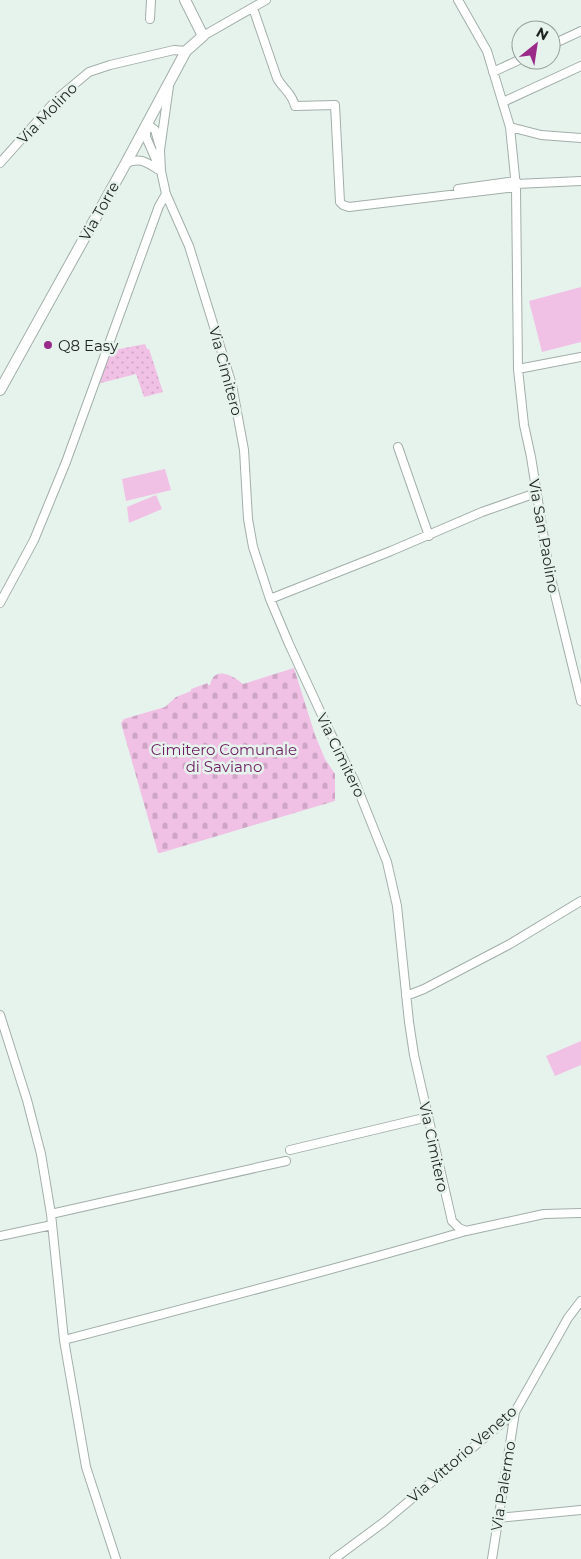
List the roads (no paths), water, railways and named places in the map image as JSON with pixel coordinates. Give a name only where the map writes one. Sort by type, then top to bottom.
[{"type":"main road","points":[[186,0],[202,36]]},
{"type":"main road","name":"Via Torre","points":[[0,390],[186,51],[202,36]]},
{"type":"street","points":[[150,19],[151,0]]},
{"type":"street","points":[[202,36],[266,0]]},
{"type":"street","name":"Via San Paolino","points":[[458,0],[487,52],[510,127],[516,184],[518,369],[524,425],[549,570],[581,701]]},
{"type":"street","points":[[253,8],[276,78],[282,87],[293,96],[295,106],[335,105],[340,202],[343,205],[516,184],[581,181]]},
{"type":"street","points":[[561,40],[581,31]]},
{"type":"street","name":"Via Molino","points":[[0,163],[58,97],[89,72],[110,65],[174,50],[186,51]]},
{"type":"street","points":[[493,72],[511,64]]},
{"type":"street","points":[[503,102],[581,66]]},
{"type":"street","name":"Via Cimitero","points":[[160,171],[160,150],[170,82]]},
{"type":"street","name":"Via Cimitero","points":[[160,150],[155,130],[151,127],[146,127],[146,137],[160,171],[166,194],[190,246],[232,385],[244,450],[245,482],[252,538],[270,598],[310,690],[355,782],[386,862],[397,906],[414,1055],[452,1221],[458,1228],[466,1231]]},
{"type":"street","points":[[510,127],[542,135],[581,138]]},
{"type":"street","points":[[126,163],[135,159],[144,161],[160,171]]},
{"type":"street","points":[[0,603],[34,540],[66,462],[159,206],[166,194]]},
{"type":"street","points":[[518,369],[581,357]]},
{"type":"street","points":[[398,447],[429,536]]},
{"type":"street","points":[[270,598],[429,536],[482,512],[536,493]]},
{"type":"street","points":[[406,996],[424,989],[510,944],[581,901]]},
{"type":"street","points":[[0,1015],[27,1100],[38,1145],[51,1214],[64,1340],[86,1467],[116,1559]]},
{"type":"street","points":[[290,1150],[428,1117]]},
{"type":"street","points":[[51,1214],[286,1161]]},
{"type":"street","points":[[64,1340],[325,1272],[466,1231],[544,1214],[581,1213]]},
{"type":"street","points":[[0,1236],[52,1225]]},
{"type":"street","name":"Via Vittorio Veneto","points":[[334,1559],[384,1522],[515,1412],[568,1318],[581,1301]]},
{"type":"street","name":"Via Palermo","points":[[492,1559],[515,1412]]},
{"type":"street","points":[[498,1518],[581,1510]]},
{"type":"place","name":"Q8 Easy","points":[[48,345]]},
{"type":"park label","name":"Cimitero Comunale di Saviano","points":[[224,758]]}]
